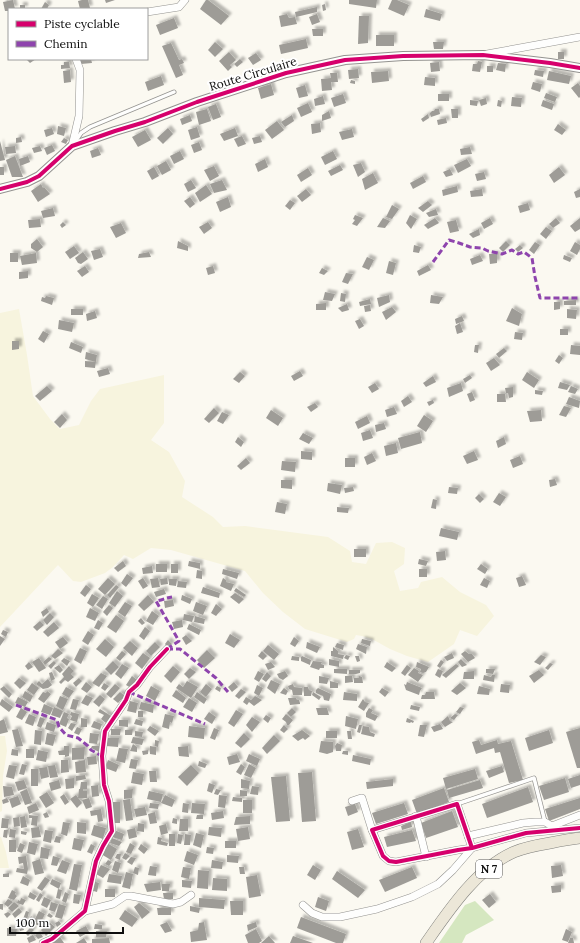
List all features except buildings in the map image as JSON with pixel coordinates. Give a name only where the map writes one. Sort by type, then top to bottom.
[{"type":"main road","name":"N 7","points":[[426,943],[458,899],[477,878],[500,860],[515,852],[532,846],[580,838]]},
{"type":"street","points":[[148,12],[179,7],[185,0]]},
{"type":"street","points":[[483,55],[580,37]]},
{"type":"street","name":"Route Circulaire","points":[[0,189],[27,182],[39,176],[72,146],[145,122],[197,102],[293,71],[345,60],[403,56],[483,55],[580,68]]},
{"type":"street","points":[[72,146],[79,116],[80,70],[76,60]]},
{"type":"street","points":[[85,911],[96,860],[112,831],[109,801],[104,785],[102,756],[105,731],[126,700],[129,692],[137,685],[150,668],[168,649]]},
{"type":"street","points":[[352,801],[362,798],[372,830],[383,856],[389,861],[396,862],[472,848],[526,833],[580,828]]},
{"type":"street","points":[[372,830],[457,804],[472,848]]},
{"type":"street","points":[[416,816],[426,856]]},
{"type":"street","points":[[468,836],[535,822],[545,822],[552,826],[580,816]]},
{"type":"street","points":[[303,905],[312,913],[322,918],[340,917],[377,909],[412,897],[438,884],[453,870],[472,848]]},
{"type":"street","points":[[43,943],[52,939],[85,911],[113,904],[125,896],[173,904],[182,902],[191,895]]},
{"type":"lane","points":[[72,146],[81,133],[90,127],[174,92]]},
{"type":"lane","points":[[457,804],[534,778],[545,822]]},
{"type":"shaded area","points":[[19,309],[33,396],[50,419],[60,429],[79,425],[91,401],[100,389],[164,375],[164,423],[151,440],[169,452],[185,481],[182,497],[213,517],[223,527],[245,526],[328,537],[350,551],[352,562],[366,564],[376,543],[392,542],[405,548],[404,564],[394,571],[400,591],[418,588],[421,582],[442,577],[460,592],[486,605],[494,616],[477,636],[460,630],[454,644],[428,662],[407,656],[372,639],[362,636],[356,635],[354,639],[347,642],[305,629],[283,612],[263,593],[245,571],[171,550],[151,548],[133,559],[124,555],[105,573],[81,582],[73,581],[58,565],[0,627],[0,313]]},
{"type":"shaded area","points":[[0,736],[5,736],[7,751],[3,776],[2,811],[0,812]]},
{"type":"shaded area","points":[[0,837],[6,852],[9,868],[0,868]]},
{"type":"green space","points":[[475,901],[494,920],[466,935],[462,943],[439,943],[465,905]]},
{"type":"marked path","points":[[433,262],[449,240],[470,247],[482,248],[502,254],[512,250],[518,254],[524,252],[532,258],[540,298],[580,298]]},
{"type":"marked path","points":[[167,649],[179,641],[156,601],[172,597]]},
{"type":"marked path","points":[[167,649],[180,649],[216,678],[228,692]]},
{"type":"marked path","points":[[129,692],[205,724]]},
{"type":"marked path","points":[[16,705],[57,720],[59,727],[66,735],[78,738],[91,750],[102,756]]},
{"type":"cycle path","points":[[0,189],[27,182],[39,176],[72,146],[145,122],[197,102],[286,73],[345,60],[403,56],[483,55],[580,68]]},
{"type":"cycle path","points":[[43,943],[52,939],[85,911],[96,861],[112,831],[109,801],[104,785],[102,756],[105,731],[126,700],[129,692],[137,685],[150,667],[167,649]]},
{"type":"cycle path","points":[[472,848],[457,804],[372,830],[383,856],[389,861],[396,862],[472,848],[526,833],[580,828]]}]
